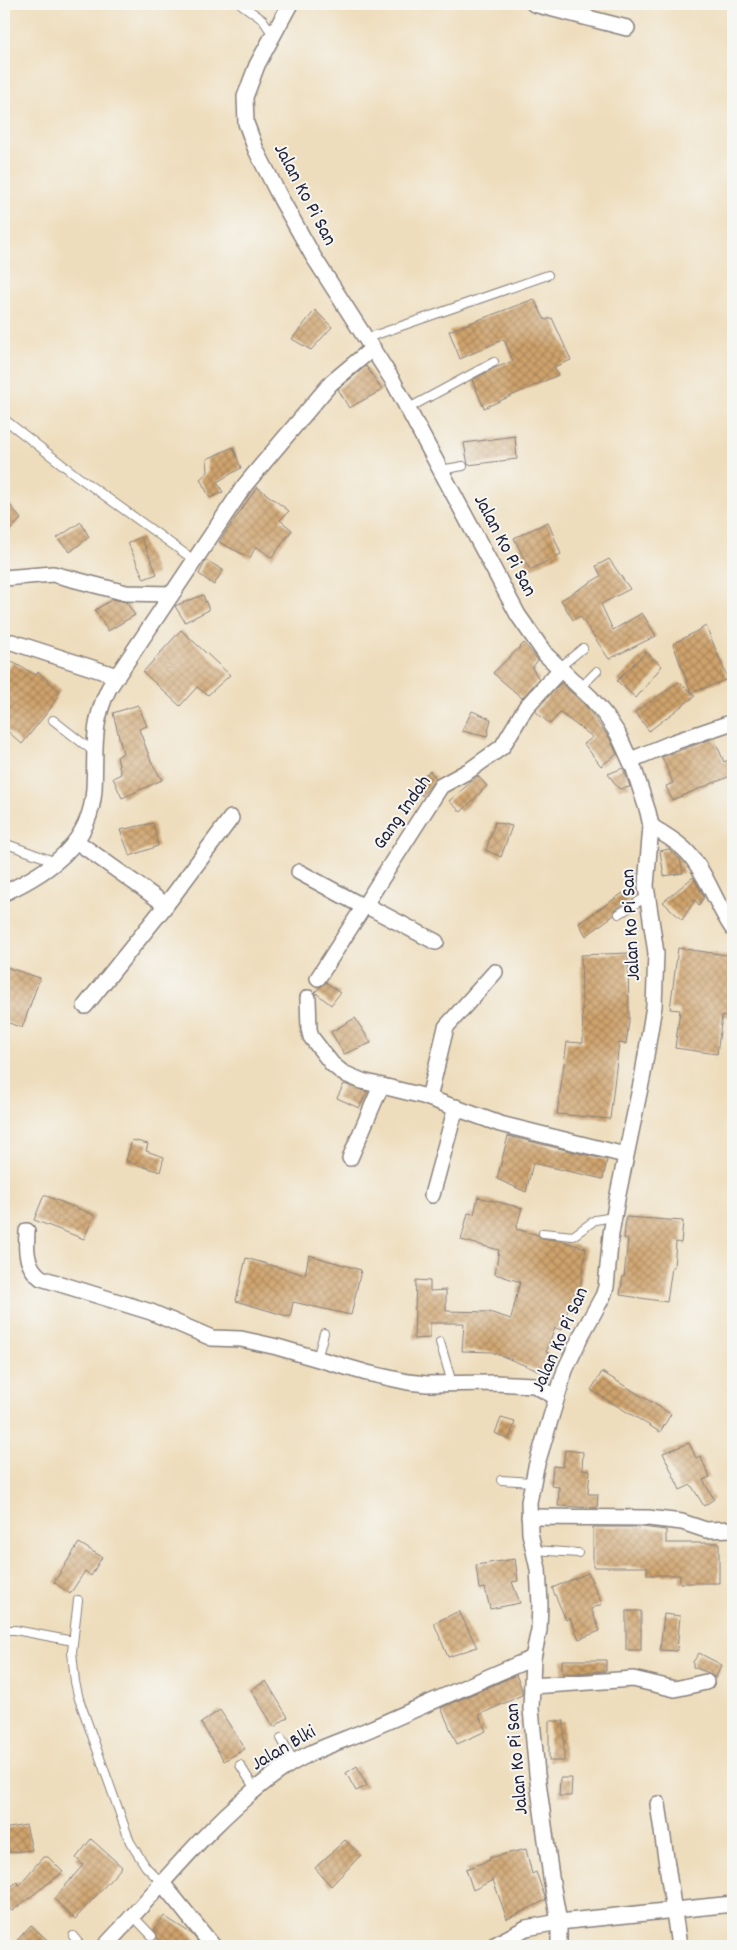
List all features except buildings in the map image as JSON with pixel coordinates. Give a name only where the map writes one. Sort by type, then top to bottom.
[{"type":"street","name":"Jalan Ko Pi San","points":[[290,4],[257,65],[245,97],[246,123],[267,173],[313,256],[370,343],[408,409],[518,615],[536,643],[606,716],[618,734],[631,760],[645,802],[650,826],[646,897],[656,953],[654,1006],[645,1065],[625,1156],[603,1296],[565,1370],[532,1482],[529,1502],[529,1517],[538,1569],[540,1604],[539,1630],[533,1658],[531,1709],[551,1877],[559,1922],[559,1946]]},
{"type":"street","points":[[534,4],[627,28]]},
{"type":"street","points":[[4,893],[32,880],[56,862],[76,841],[85,826],[92,808],[94,752],[100,705],[117,676],[246,485],[302,415],[370,343]]},
{"type":"street","points":[[4,578],[53,574],[126,593],[171,594]]},
{"type":"street","points":[[4,642],[12,642],[117,676]]},
{"type":"street","name":"Gang Indah","points":[[318,978],[441,786],[470,770],[502,747],[526,707],[560,669]]},
{"type":"street","points":[[631,760],[674,742],[733,722]]},
{"type":"street","points":[[85,1006],[166,905],[231,818]]},
{"type":"street","points":[[650,826],[688,852],[699,867],[725,918],[733,929]]},
{"type":"street","points":[[76,841],[166,905]]},
{"type":"street","points":[[299,872],[436,942]]},
{"type":"street","points":[[429,1098],[446,1026],[495,972]]},
{"type":"street","points":[[308,998],[311,1037],[332,1064],[349,1076],[362,1082],[429,1098],[500,1124],[625,1156]]},
{"type":"street","points":[[350,1158],[381,1086]]},
{"type":"street","points":[[432,1195],[456,1107]]},
{"type":"street","points":[[28,1231],[28,1258],[34,1272],[41,1278],[151,1312],[212,1338],[258,1342],[408,1382],[427,1384],[494,1383],[534,1385],[556,1398]]},
{"type":"street","points":[[529,1517],[648,1518],[682,1522],[706,1530],[733,1529]]},
{"type":"street","name":"Jalan Blki","points":[[105,1946],[215,1826],[255,1789],[294,1762],[533,1658]]},
{"type":"street","points":[[532,1686],[632,1678],[675,1689],[706,1682]]},
{"type":"street","points":[[658,1804],[672,1911],[679,1946]]},
{"type":"street","points":[[162,1883],[213,1946]]},
{"type":"street","points":[[493,1946],[526,1928],[559,1922],[733,1904]]},
{"type":"lane","points":[[241,4],[263,20],[273,35]]},
{"type":"lane","points":[[370,343],[548,275]]},
{"type":"lane","points":[[408,409],[494,362]]},
{"type":"lane","points":[[4,419],[77,476],[194,560]]},
{"type":"lane","points":[[440,470],[463,466]]},
{"type":"lane","points":[[560,669],[583,648]]},
{"type":"lane","points":[[580,688],[596,671]]},
{"type":"lane","points":[[53,720],[94,752]]},
{"type":"lane","points":[[4,843],[56,862]]},
{"type":"lane","points":[[619,914],[646,897]]},
{"type":"lane","points":[[543,1232],[573,1236],[595,1220],[614,1218]]},
{"type":"lane","points":[[317,1359],[324,1333]]},
{"type":"lane","points":[[440,1342],[452,1383]]},
{"type":"lane","points":[[501,1480],[532,1482]]},
{"type":"lane","points":[[534,1550],[578,1553]]},
{"type":"lane","points":[[78,1600],[72,1652],[75,1682],[80,1699],[130,1842],[146,1867],[162,1883]]},
{"type":"lane","points":[[4,1630],[14,1630],[73,1641]]},
{"type":"lane","points":[[282,1738],[294,1762]]},
{"type":"lane","points":[[240,1765],[255,1789]]},
{"type":"lane","points":[[133,1916],[152,1936]]},
{"type":"lane","points":[[73,1936],[81,1946]]}]
